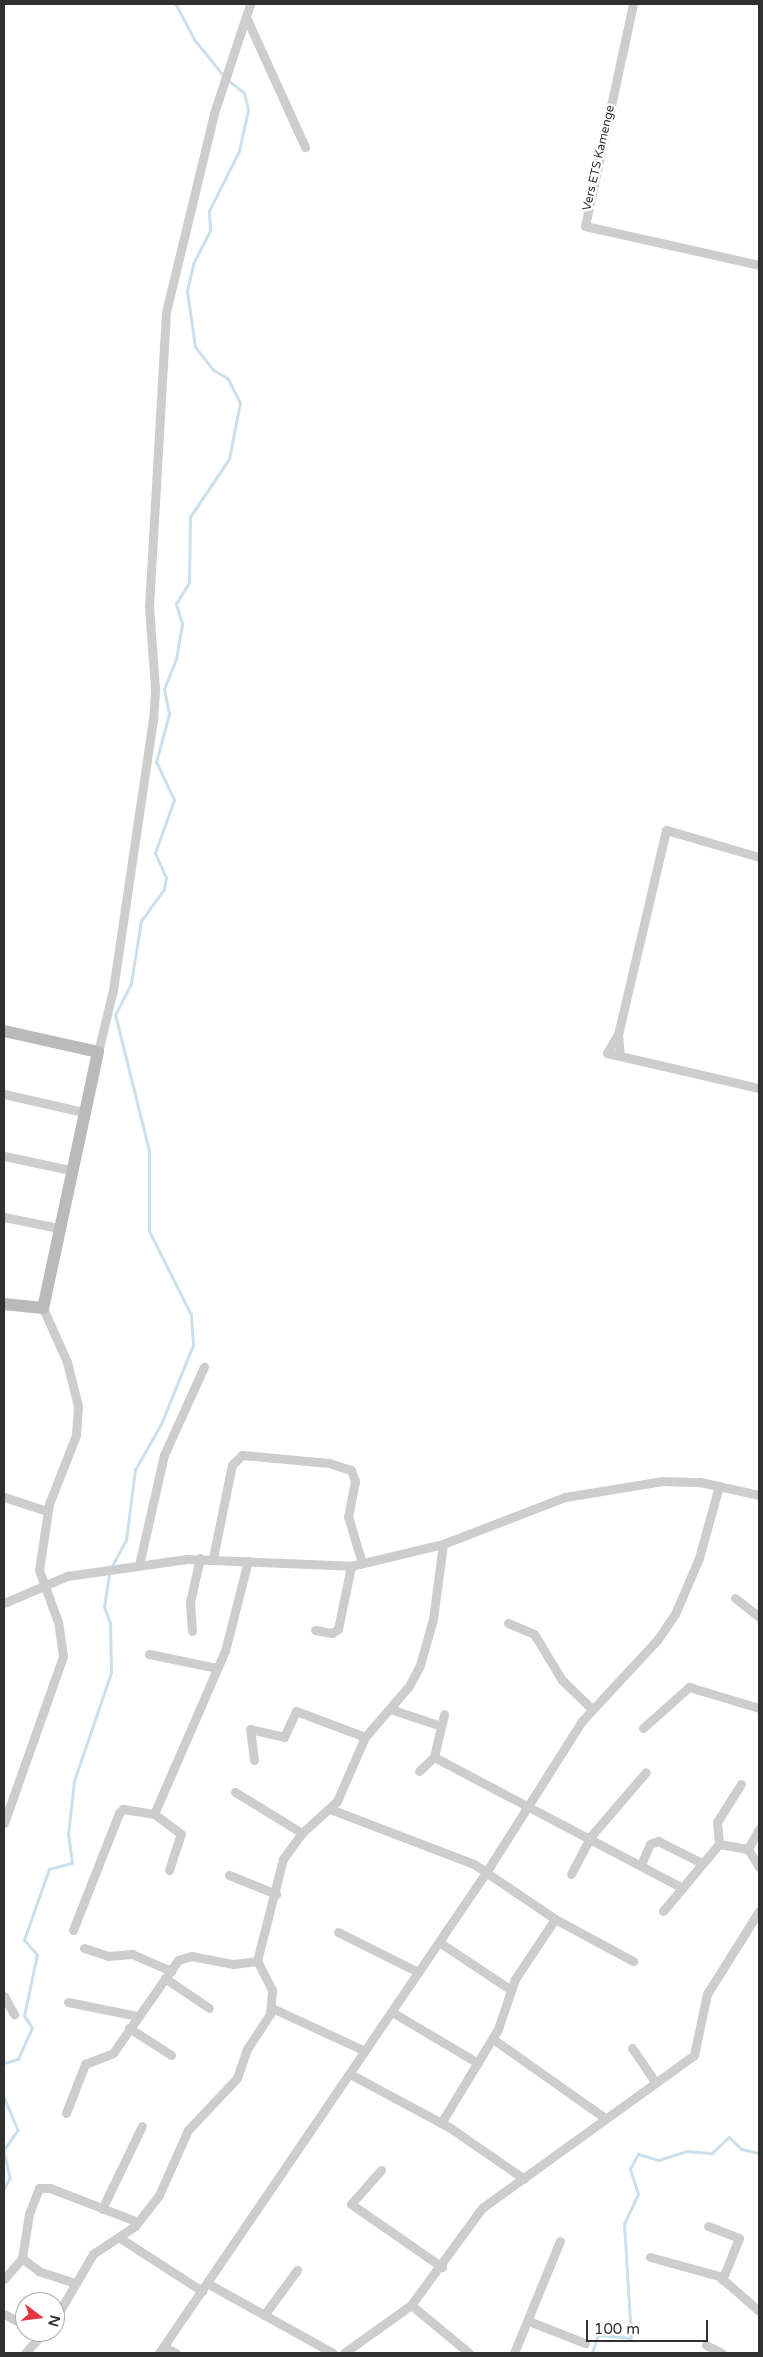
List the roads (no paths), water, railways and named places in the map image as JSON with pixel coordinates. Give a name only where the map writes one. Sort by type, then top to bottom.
[{"type":"street","points":[[4,1823],[63,1656],[58,1622],[39,1584],[39,1561],[48,1511],[79,1421],[67,1362],[43,1308],[70,1170],[112,998],[152,720],[149,599],[166,312],[214,112],[250,4]]},
{"type":"street","name":"Vers ETS Kamenge","points":[[633,4],[585,226],[759,265]]},
{"type":"street","points":[[246,17],[304,147]]},
{"type":"street","points":[[759,857],[666,830],[618,1034],[607,1053],[759,1088]]},
{"type":"street","points":[[4,1031],[98,1052]]},
{"type":"street","points":[[4,1094],[84,1112]]},
{"type":"street","points":[[4,1156],[70,1170]]},
{"type":"street","points":[[4,1217],[58,1228]]},
{"type":"street","points":[[4,1304],[43,1308]]},
{"type":"street","points":[[139,1565],[164,1455],[204,1367]]},
{"type":"street","points":[[213,1558],[232,1465],[242,1455],[329,1463],[351,1470],[356,1481],[348,1516],[362,1564]]},
{"type":"street","points":[[4,1603],[8,1596],[39,1584],[139,1565],[200,1558],[351,1566],[362,1564],[443,1544],[565,1497],[663,1481],[719,1486],[759,1496]]},
{"type":"street","points":[[176,2353],[162,2350],[487,1871],[528,1804],[592,1709],[658,1639],[675,1614],[699,1558],[719,1486]]},
{"type":"street","points":[[4,1497],[48,1511]]},
{"type":"street","points":[[65,2301],[92,2254],[120,2238],[138,2222],[170,2174],[188,2130],[239,2075],[247,2049],[272,2008],[272,1990],[256,1961],[276,1894],[282,1859],[302,1832],[330,1809],[346,1785],[365,1737],[409,1686],[427,1644],[443,1544]]},
{"type":"street","points":[[192,1631],[190,1602],[200,1558]]},
{"type":"street","points":[[154,1814],[218,1668],[235,1620],[248,1560]]},
{"type":"street","points":[[315,1630],[332,1633],[338,1629],[351,1566]]},
{"type":"street","points":[[735,1598],[759,1617]]},
{"type":"street","points":[[508,1622],[534,1634],[562,1680],[592,1709]]},
{"type":"street","points":[[149,1654],[218,1668]]},
{"type":"street","points":[[643,1728],[689,1687],[759,1708]]},
{"type":"street","points":[[390,1709],[441,1726]]},
{"type":"street","points":[[254,1760],[250,1729],[286,1736],[296,1711],[365,1737]]},
{"type":"street","points":[[419,1771],[434,1757],[444,1714]]},
{"type":"street","points":[[434,1757],[591,1836],[682,1888]]},
{"type":"street","points":[[571,1874],[591,1836],[646,1772]]},
{"type":"street","points":[[663,1911],[719,1844],[717,1822],[741,1784]]},
{"type":"street","points":[[235,1792],[302,1832]]},
{"type":"street","points":[[73,1930],[119,1813],[123,1809],[154,1814],[181,1834],[169,1870]]},
{"type":"street","points":[[330,1809],[487,1871],[555,1919],[633,1961]]},
{"type":"street","points":[[748,1849],[759,1830]]},
{"type":"street","points":[[641,1865],[650,1844],[658,1841],[702,1863]]},
{"type":"street","points":[[719,1844],[748,1849],[759,1867]]},
{"type":"street","points":[[229,1875],[276,1894]]},
{"type":"street","points":[[344,2353],[411,2305],[442,2266],[476,2214],[605,2118],[694,2055],[707,1994],[759,1911]]},
{"type":"street","points":[[441,2123],[493,2039],[510,1990],[555,1919]]},
{"type":"street","points":[[338,1932],[418,1972]]},
{"type":"street","points":[[439,1942],[510,1990]]},
{"type":"street","points":[[84,1948],[108,1956],[132,1954],[168,1974],[210,2008]]},
{"type":"street","points":[[66,2113],[85,2064],[108,2057],[168,1974],[185,1957],[233,1964],[256,1961]]},
{"type":"street","points":[[4,1996],[14,2014]]},
{"type":"street","points":[[68,2002],[137,2016]]},
{"type":"street","points":[[272,2008],[364,2052]]},
{"type":"street","points":[[392,2012],[478,2063]]},
{"type":"street","points":[[129,2028],[171,2055]]},
{"type":"street","points":[[493,2039],[605,2118]]},
{"type":"street","points":[[632,2048],[656,2083]]},
{"type":"street","points":[[350,2074],[441,2123],[524,2179]]},
{"type":"street","points":[[102,2209],[142,2126]]},
{"type":"street","points":[[381,2170],[350,2204],[442,2266]]},
{"type":"street","points":[[4,2280],[22,2258],[29,2214],[39,2188],[50,2188],[138,2222]]},
{"type":"street","points":[[708,2226],[739,2238],[722,2280]]},
{"type":"street","points":[[120,2238],[205,2287],[264,2315],[333,2353]]},
{"type":"street","points":[[514,2353],[531,2322],[560,2241]]},
{"type":"street","points":[[650,2257],[695,2267],[722,2280],[759,2312]]},
{"type":"street","points":[[22,2258],[39,2270],[75,2283]]},
{"type":"street","points":[[264,2315],[296,2270]]},
{"type":"street","points":[[411,2305],[469,2353]]},
{"type":"street","points":[[531,2322],[585,2343]]},
{"type":"street","points":[[25,2353],[34,2342]]},
{"type":"street","points":[[706,2345],[722,2353]]},
{"type":"waterway","points":[[176,4],[195,40],[224,76]]},
{"type":"waterway","points":[[112,1566],[126,1540],[135,1470],[161,1424],[193,1345],[191,1315],[149,1231],[149,1151],[115,1015],[131,983],[141,921],[164,889],[166,878],[155,853],[174,800],[156,762],[169,714],[164,689],[176,659],[182,624],[176,604],[189,582],[190,517],[229,459],[240,403],[228,379],[213,370],[195,347],[187,291],[193,264],[210,231],[209,211],[239,151],[248,110],[244,93],[227,80]]},
{"type":"waterway","points":[[4,2063],[18,2059],[32,2028],[24,2016],[37,1955],[24,1940],[49,1869],[72,1863],[68,1835],[74,1781],[111,1673],[110,1623],[104,1607],[110,1571]]},
{"type":"waterway","points":[[4,2097],[18,2130],[4,2151],[10,2178],[4,2190]]},
{"type":"waterway","points":[[592,2353],[598,2335],[631,2338],[624,2224],[638,2194],[630,2169],[638,2154],[659,2160],[687,2151],[712,2153],[729,2137],[742,2149],[759,2153]]}]
